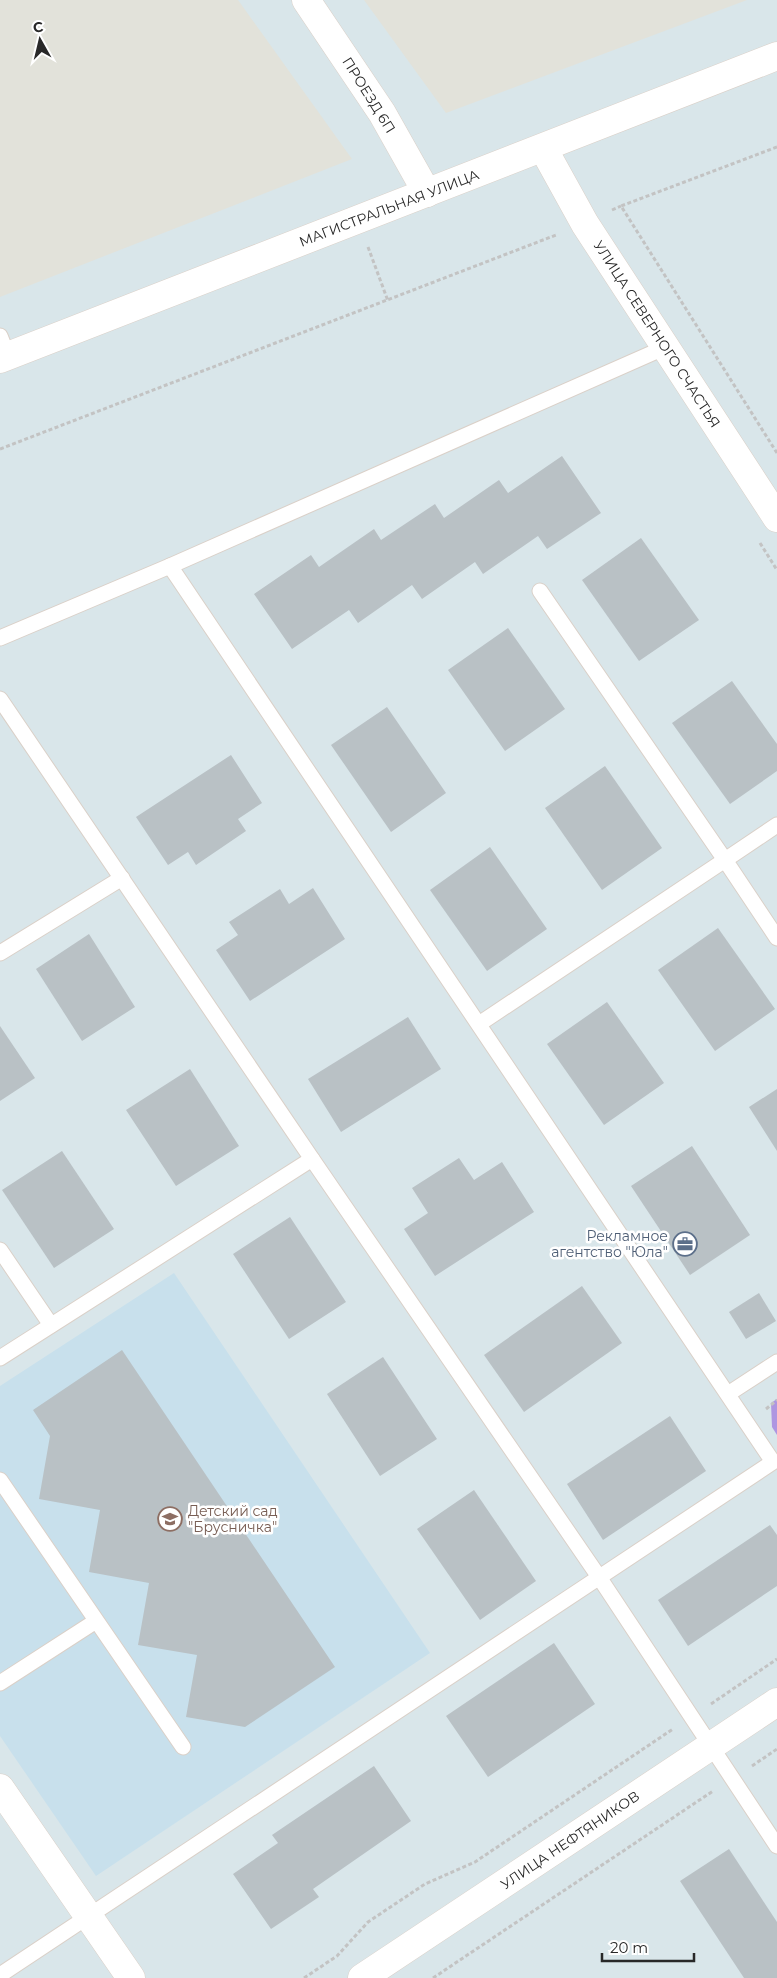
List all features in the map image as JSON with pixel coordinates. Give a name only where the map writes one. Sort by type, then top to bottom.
[{"type":"street","name":"ПРОЕЗД 6П","points":[[306,0],[382,113],[427,193]]},
{"type":"street","name":"МАГИСТРАЛЬНАЯ УЛИЦА","points":[[3,350],[358,221],[777,56]]},
{"type":"street","name":"УЛИЦА СЕВЕРНОГО СЧАСТЬЯ","points":[[543,148],[584,224],[777,518]]},
{"type":"street","name":"УЛИЦА НЕФТЯНИКОВ","points":[[362,1978],[777,1702]]},
{"type":"street","points":[[0,1788],[131,1978]]},
{"type":"lane","points":[[0,638],[170,566],[666,347]]},
{"type":"lane","points":[[0,1975],[599,1577],[775,1465],[170,566]]},
{"type":"lane","points":[[540,591],[777,938]]},
{"type":"lane","points":[[0,698],[312,1159],[599,1577],[690,1718],[777,1846]]},
{"type":"lane","points":[[479,1024],[777,825]]},
{"type":"lane","points":[[0,953],[122,878]]},
{"type":"lane","points":[[0,1358],[312,1159]]},
{"type":"lane","points":[[0,1250],[52,1325]]},
{"type":"lane","points":[[728,1394],[777,1362]]},
{"type":"lane","points":[[0,1480],[183,1747]]},
{"type":"lane","points":[[0,1683],[96,1621]]},
{"type":"path","points":[[0,449],[388,301],[584,224],[621,206],[777,147]]},
{"type":"path","points":[[621,206],[777,453]]},
{"type":"path","points":[[358,221],[388,301]]},
{"type":"path","points":[[765,1408],[777,1400]]},
{"type":"path","points":[[304,1978],[337,1956],[368,1922],[425,1884],[475,1862],[777,1659]]},
{"type":"path","points":[[433,1978],[777,1749]]},
{"type":"shaded area","points":[[0,0],[238,0],[352,159],[0,297]]},
{"type":"shaded area","points":[[364,0],[747,0],[446,113]]},
{"type":"shaded area","name":"Детский сад \"Брусничка\"","points":[[174,1273],[430,1653],[96,1876],[0,1736],[0,1386]]},
{"type":"shaded area","points":[[777,1399],[777,1435],[772,1427],[771,1403]]},
{"type":"building","points":[[562,456],[601,513],[547,549],[538,536],[483,574],[475,562],[422,599],[412,585],[358,623],[349,610],[292,649],[254,594],[311,555],[319,567],[374,529],[381,540],[435,504],[444,518],[499,480],[508,493]]},
{"type":"building","points":[[641,538],[699,620],[639,661],[582,580]]},
{"type":"building","points":[[508,628],[565,709],[505,751],[448,670]]},
{"type":"building","points":[[732,681],[777,744],[777,771],[730,804],[672,723]]},
{"type":"building","points":[[387,707],[446,793],[391,832],[331,745]]},
{"type":"building","points":[[231,755],[262,803],[238,819],[246,831],[196,865],[188,852],[168,865],[136,817]]},
{"type":"building","points":[[605,766],[662,848],[602,890],[545,808]]},
{"type":"building","points":[[490,847],[547,929],[487,971],[430,890]]},
{"type":"building","points":[[313,888],[345,939],[250,1001],[216,950],[238,935],[229,922],[280,889],[289,904]]},
{"type":"building","points":[[718,928],[775,1009],[715,1051],[658,970]]},
{"type":"building","points":[[89,934],[135,1007],[82,1041],[36,969]]},
{"type":"building","points":[[607,1002],[664,1083],[604,1125],[547,1044]]},
{"type":"building","points":[[408,1017],[441,1069],[341,1132],[308,1079]]},
{"type":"building","points":[[0,1026],[35,1078],[0,1101]]},
{"type":"building","points":[[190,1069],[239,1146],[176,1186],[126,1110]]},
{"type":"building","points":[[777,1089],[777,1151],[749,1107]]},
{"type":"building","points":[[692,1146],[750,1235],[690,1275],[631,1186]]},
{"type":"building","points":[[62,1151],[114,1229],[54,1268],[2,1190]]},
{"type":"building","points":[[459,1158],[474,1180],[502,1162],[534,1212],[435,1276],[404,1229],[428,1213],[412,1188]]},
{"type":"building","points":[[290,1217],[346,1302],[289,1339],[233,1254]]},
{"type":"building","points":[[582,1286],[622,1343],[524,1412],[484,1355]]},
{"type":"building","points":[[759,1293],[776,1321],[746,1339],[729,1312]]},
{"type":"building","points":[[122,1350],[335,1667],[245,1727],[186,1717],[197,1655],[138,1645],[149,1583],[89,1572],[100,1510],[39,1499],[50,1436],[33,1410]]},
{"type":"building","points":[[383,1357],[437,1439],[380,1476],[327,1394]]},
{"type":"building","points":[[670,1416],[706,1471],[603,1540],[567,1484]]},
{"type":"building","points":[[474,1490],[536,1581],[480,1620],[417,1529]]},
{"type":"building","points":[[770,1525],[777,1535],[777,1586],[688,1646],[658,1600]]},
{"type":"building","points":[[554,1643],[595,1704],[488,1777],[446,1716]]},
{"type":"building","points":[[374,1766],[411,1821],[313,1889],[319,1897],[271,1929],[233,1874],[278,1843],[272,1835]]},
{"type":"building","points":[[729,1849],[777,1922],[777,1978],[744,1978],[680,1881]]},
{"type":"place","name":"Рекламное агентство \"Юла\"","points":[[685,1244]]},
{"type":"place","name":"Детский сад \"Брусничка\"","points":[[170,1519]]}]
